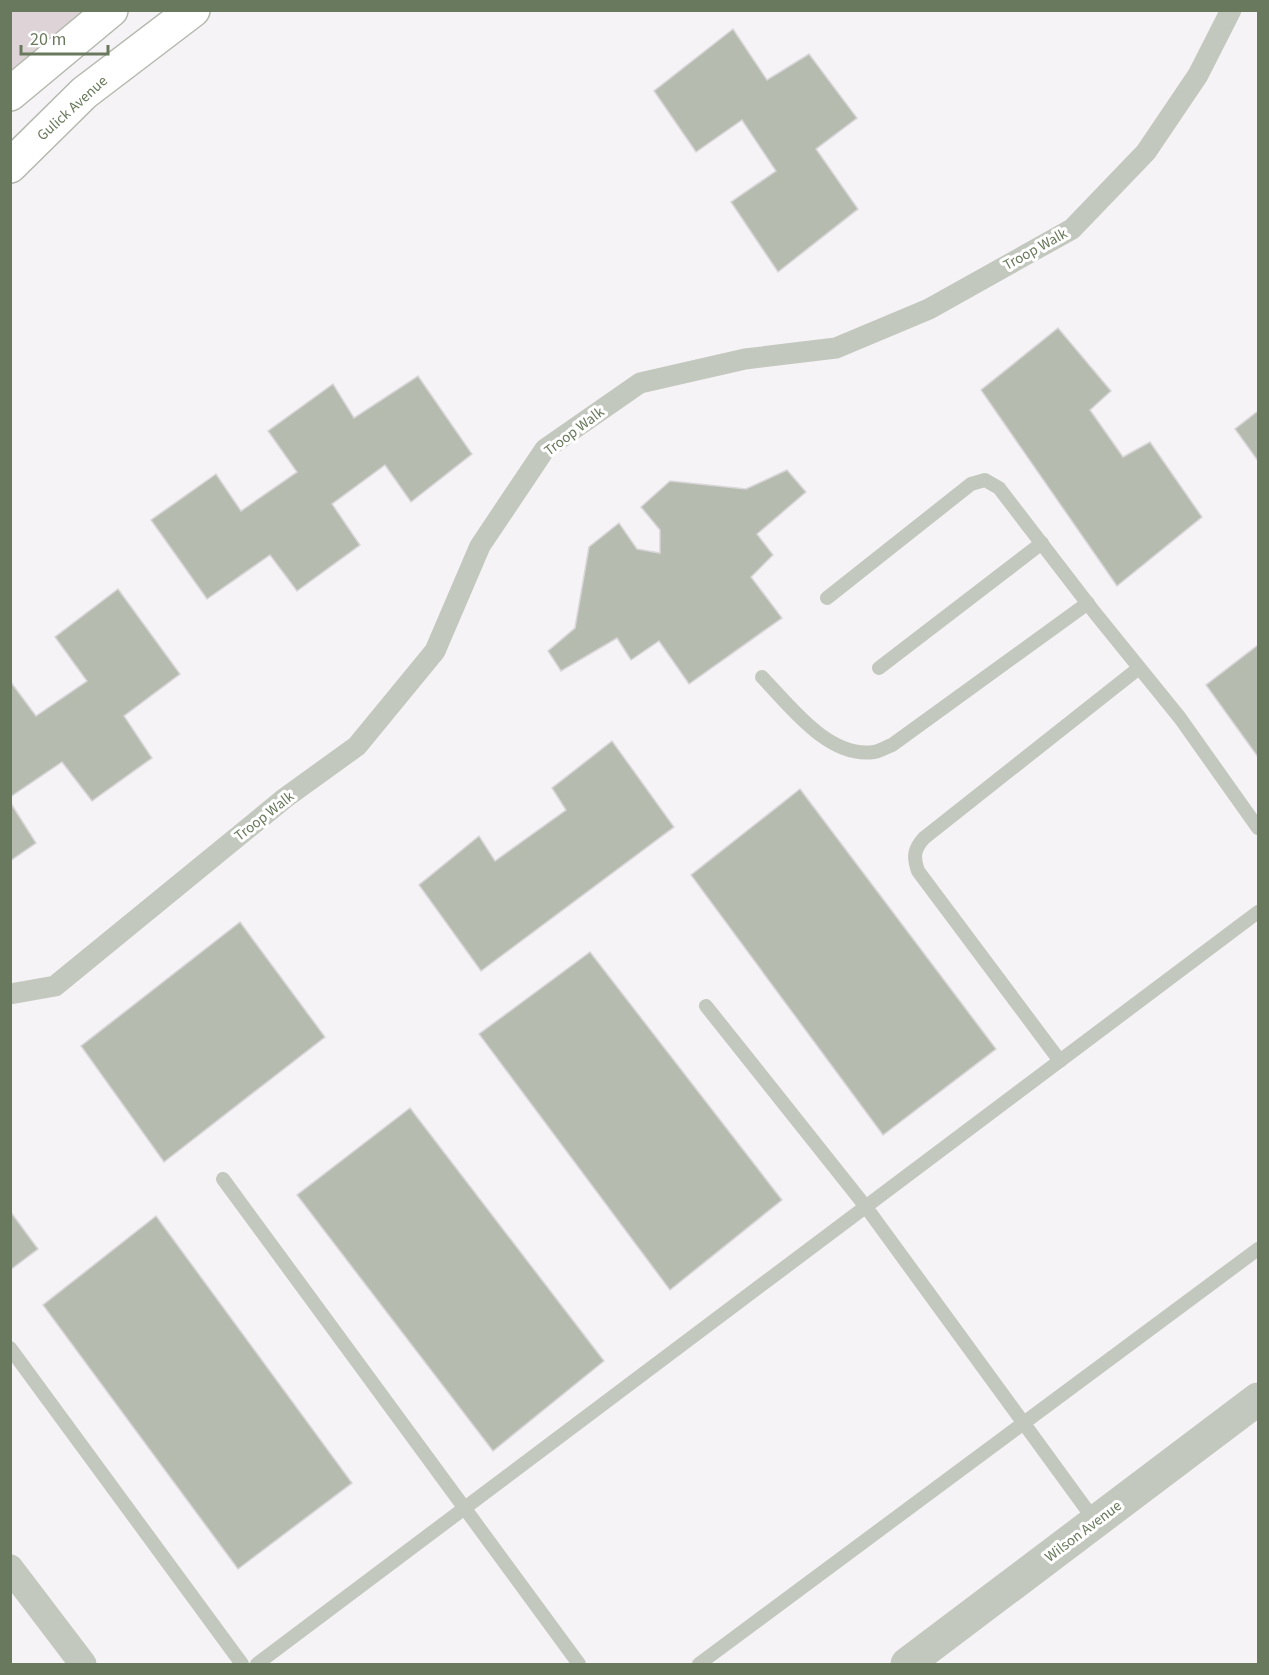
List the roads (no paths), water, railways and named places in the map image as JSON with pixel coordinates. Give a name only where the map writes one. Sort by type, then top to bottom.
[{"type":"main road","points":[[10,94],[111,10]]},
{"type":"main road","name":"Gulick Avenue","points":[[10,166],[84,93],[193,10]]},
{"type":"street","name":"Troop Walk","points":[[10,994],[55,986],[276,806],[357,746],[435,651],[480,546],[544,449],[640,383],[745,359],[836,348],[929,309],[1072,229],[1146,152],[1198,75],[1231,10]]},
{"type":"street","name":"Wilson Avenue","points":[[907,1665],[1258,1398]]},
{"type":"street","points":[[10,1568],[83,1665]]},
{"type":"lane","points":[[827,598],[971,484],[985,480],[999,488],[1180,718],[1258,828]]},
{"type":"lane","points":[[879,668],[1042,543]]},
{"type":"lane","points":[[762,677],[820,735],[840,747],[857,752],[876,752],[892,745],[1088,603]]},
{"type":"lane","points":[[1060,1060],[918,871],[915,861],[916,848],[924,838],[1139,668]]},
{"type":"lane","points":[[257,1665],[1258,912]]},
{"type":"lane","points":[[706,1006],[866,1207],[1095,1522]]},
{"type":"lane","points":[[223,1179],[579,1665]]},
{"type":"lane","points":[[699,1665],[1258,1249]]},
{"type":"lane","points":[[10,1348],[242,1665]]}]
